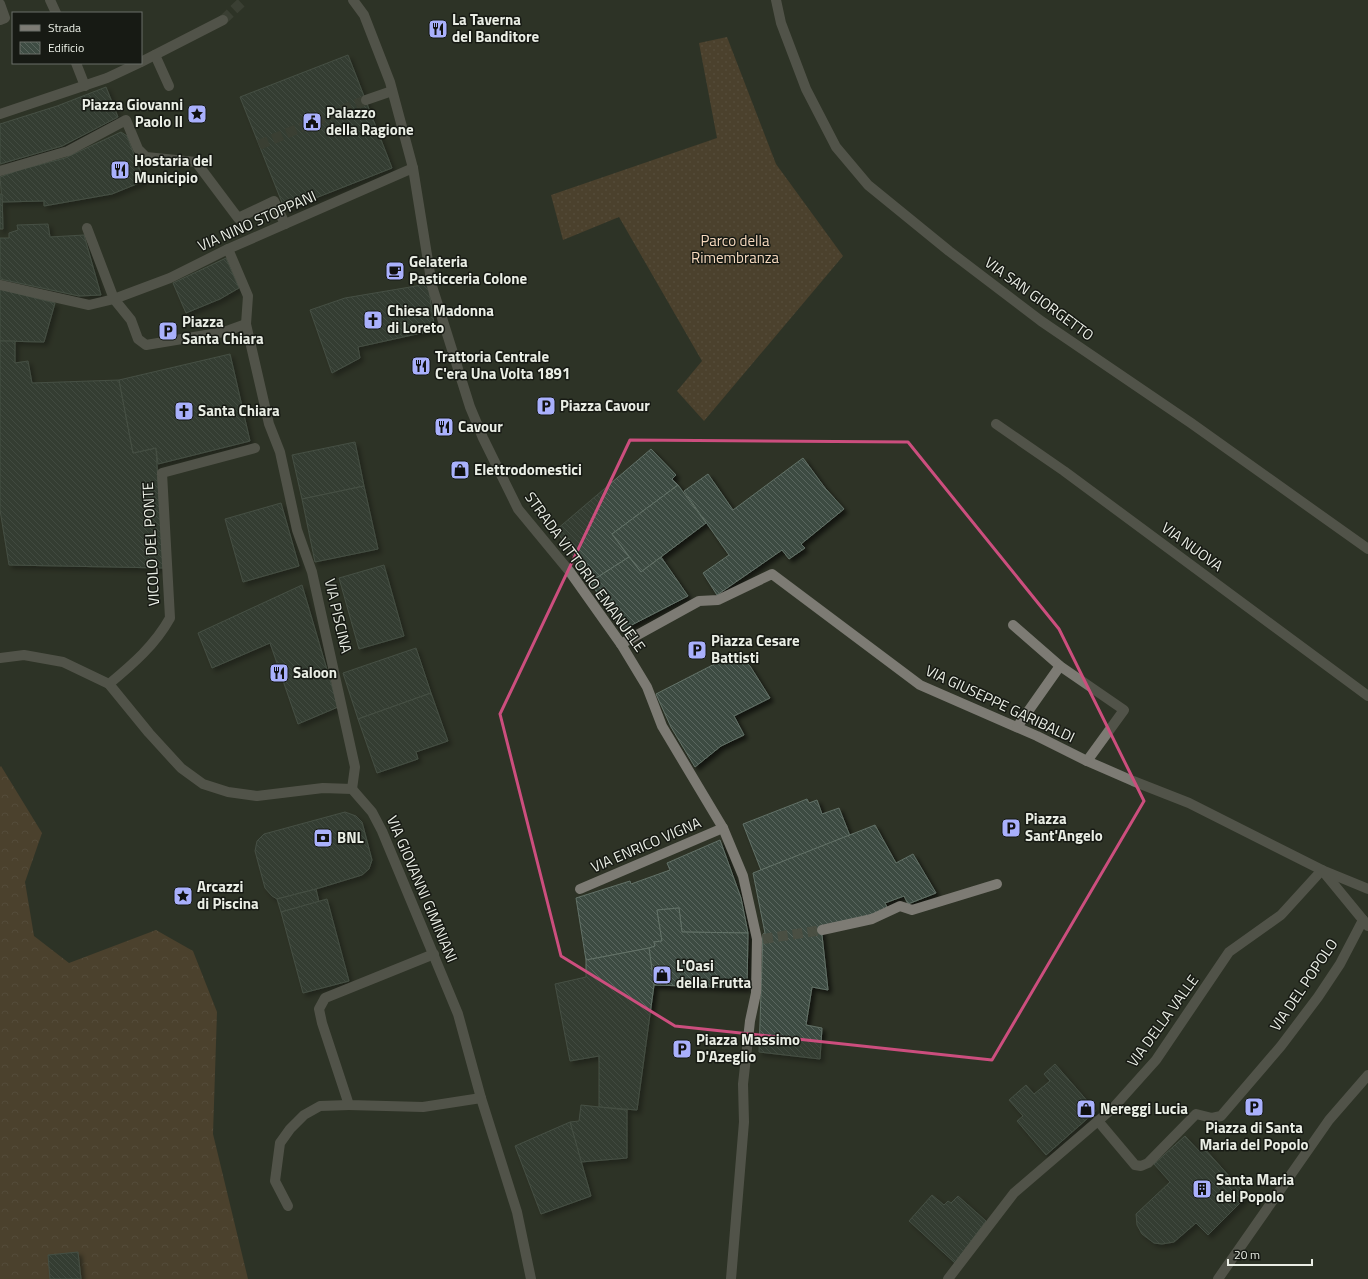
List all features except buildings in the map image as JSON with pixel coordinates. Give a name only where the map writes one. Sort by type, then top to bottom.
[{"type":"street","points":[[50,0],[56,12]]},
{"type":"street","name":"STRADA VITTORIO EMANUELE","points":[[353,0],[364,15],[388,74],[413,168],[432,286],[470,407],[483,438],[518,509],[570,572],[621,644],[647,687],[662,726],[723,828],[743,876],[760,939],[756,993],[750,1021],[743,1084],[744,1122],[731,1279]]},
{"type":"street","name":"VIA SAN GIORGETTO","points":[[776,0],[781,23],[806,89],[836,147],[868,185],[948,251],[1041,321],[1191,423],[1368,550]]},
{"type":"street","points":[[0,4],[4,18],[0,20]]},
{"type":"street","points":[[142,61],[223,20]]},
{"type":"street","points":[[155,55],[169,86]]},
{"type":"street","points":[[76,64],[85,86]]},
{"type":"street","points":[[0,114],[107,78],[136,64]]},
{"type":"street","points":[[366,100],[392,91]]},
{"type":"street","points":[[0,171],[68,151],[126,120],[138,149],[146,157],[196,162],[238,218],[274,201],[285,224]]},
{"type":"street","name":"VIA NINO STOPPANI","points":[[0,285],[88,305],[114,299],[170,278],[228,249],[413,168]]},
{"type":"street","points":[[87,228],[114,299],[131,320],[138,339],[146,346],[224,332],[246,324]]},
{"type":"street","name":"VIA PISCINA","points":[[228,249],[248,296],[246,324],[269,424],[280,452],[297,530],[312,572],[355,766],[352,789]]},
{"type":"street","name":"VIA NUOVA","points":[[996,424],[1064,471],[1368,696]]},
{"type":"street","name":"VICOLO DEL PONTE","points":[[109,684],[137,660],[161,636],[170,618],[162,473],[255,448]]},
{"type":"street","name":"VIA GIUSEPPE GARIBALDI","points":[[621,644],[699,601],[718,600],[772,574],[920,685],[1017,727],[1132,782],[1189,803],[1322,870],[1365,923]]},
{"type":"street","points":[[1013,625],[1060,666],[1124,710],[1086,761]]},
{"type":"street","points":[[0,658],[24,655],[63,662],[109,684],[149,733],[181,768],[203,784],[228,792],[257,796],[323,788],[352,789]]},
{"type":"street","points":[[1017,727],[1060,666]]},
{"type":"street","name":"VIA GIOVANNI GIMINIANI","points":[[352,789],[372,812],[382,831],[458,1014],[481,1098],[517,1212],[531,1279]]},
{"type":"street","name":"VIA ENRICO VIGNA","points":[[580,889],[723,828]]},
{"type":"street","points":[[1322,870],[1368,888]]},
{"type":"street","name":"VIA DELLA VALLE","points":[[948,1279],[1014,1193],[1113,1108],[1156,1060],[1230,952],[1281,915],[1322,870]]},
{"type":"street","points":[[822,930],[872,919],[900,906],[912,910],[997,884]]},
{"type":"street","name":"VIA DEL POPOLO","points":[[1098,1121],[1135,1165],[1141,1166],[1148,1163],[1196,1114],[1212,1118],[1221,1116],[1282,1046],[1340,964],[1365,923]]},
{"type":"street","points":[[349,1105],[322,1023],[319,1009],[325,998],[434,954]]},
{"type":"street","points":[[1218,1279],[1329,1120],[1368,1075]]},
{"type":"street","points":[[288,1206],[275,1181],[280,1143],[290,1129],[310,1112],[320,1106],[349,1105],[423,1107],[481,1098]]},
{"type":"highlighted area","points":[[630,440],[908,442],[1059,629],[1144,801],[992,1060],[675,1026],[561,956],[500,714]]},
{"type":"green space","name":"Parco della Rimembranza","points":[[727,37],[776,164],[843,256],[704,421],[677,391],[702,361],[619,217],[563,240],[551,195],[717,138],[699,43]]},
{"type":"green space","points":[[1,766],[42,833],[25,882],[34,936],[69,963],[156,930],[193,951],[217,1012],[213,1134],[248,1279],[0,1279]]},
{"type":"tunnel","points":[[223,20],[244,0]]},
{"type":"tunnel","points":[[259,145],[366,100]]},
{"type":"tunnel","points":[[763,939],[822,930]]},
{"type":"place","name":"La Taverna del Banditore","points":[[438,29]]},
{"type":"place","name":"Piazza Giovanni Paolo II","points":[[197,114]]},
{"type":"place","name":"Palazzo della Ragione","points":[[312,122]]},
{"type":"place","name":"Hostaria del Municipio","points":[[120,170]]},
{"type":"place","name":"Gelateria Pasticceria Colone","points":[[395,271]]},
{"type":"place","name":"Chiesa Madonna di Loreto","points":[[373,320]]},
{"type":"place","name":"Piazza Santa Chiara","points":[[168,331]]},
{"type":"place","name":"Trattoria Centrale C'era Una Volta 1891","points":[[421,366]]},
{"type":"place","name":"Piazza Cavour","points":[[546,406]]},
{"type":"place","name":"Santa Chiara","points":[[184,411]]},
{"type":"place","name":"Cavour","points":[[444,427]]},
{"type":"place","name":"Elettrodomestici","points":[[460,470]]},
{"type":"place","name":"Piazza Cesare Battisti","points":[[697,650]]},
{"type":"place","name":"Saloon","points":[[279,673]]},
{"type":"place","name":"Piazza Sant'Angelo","points":[[1011,828]]},
{"type":"place","name":"BNL","points":[[323,838]]},
{"type":"place","name":"Arcazzi di Piscina","points":[[183,896]]},
{"type":"place","name":"L'Oasi della Frutta","points":[[662,975]]},
{"type":"place","name":"Piazza Massimo D'Azeglio","points":[[682,1049]]},
{"type":"place","name":"Piazza di Santa Maria del Popolo","points":[[1254,1107]]},
{"type":"place","name":"Nereggi Lucia","points":[[1086,1109]]},
{"type":"place","name":"Santa Maria del Popolo","points":[[1202,1189]]}]
